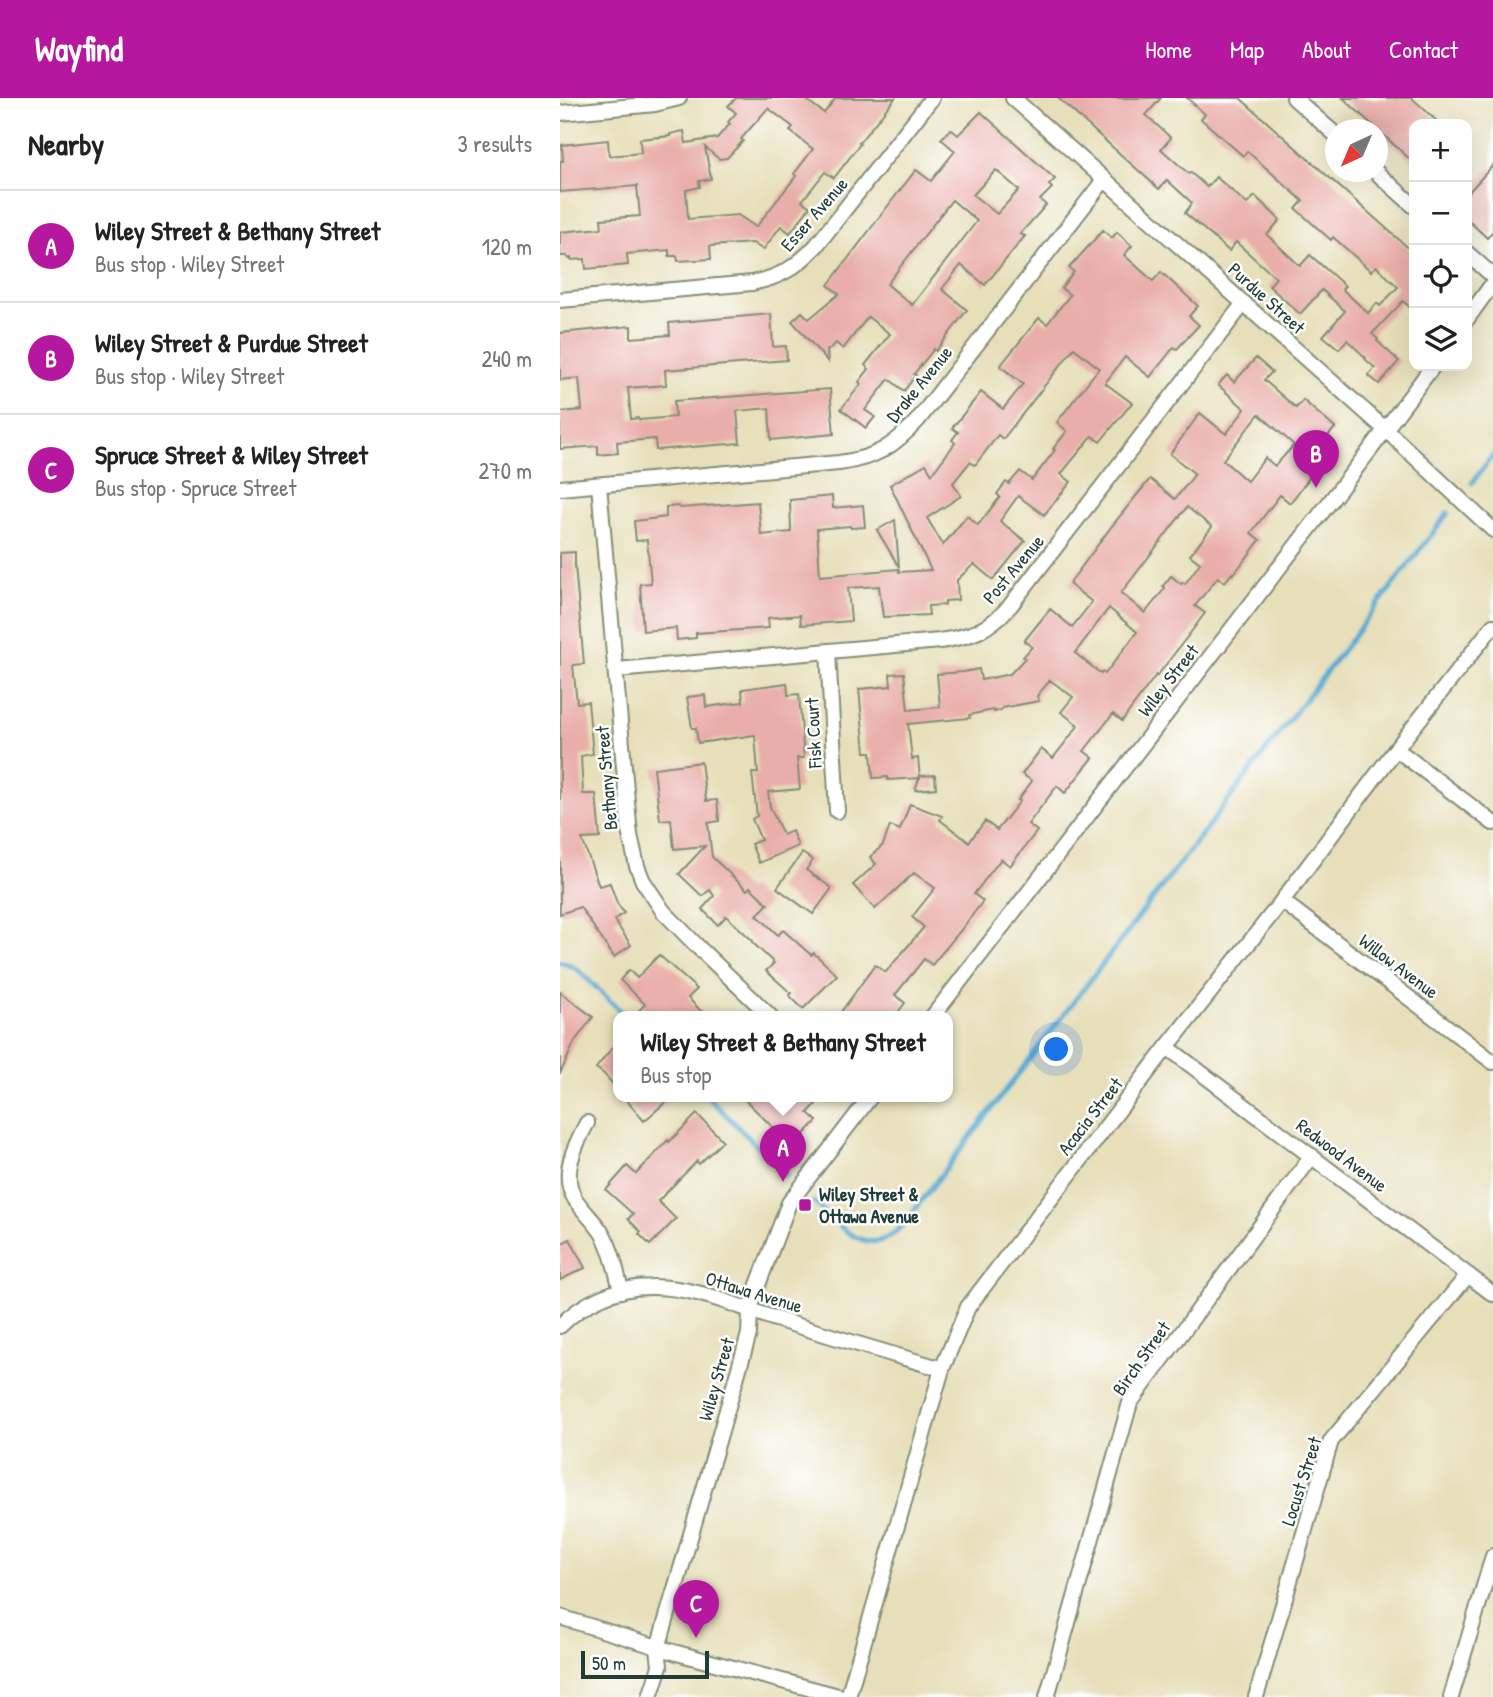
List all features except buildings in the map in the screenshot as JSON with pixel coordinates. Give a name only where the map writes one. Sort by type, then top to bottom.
[{"type":"street","points":[[560,113],[655,104],[679,98]]},
{"type":"street","name":"Esser Avenue","points":[[560,300],[752,283],[780,275],[798,264],[816,246],[932,98]]},
{"type":"street","name":"Purdue Street","points":[[1013,98],[1386,430],[1493,530]]},
{"type":"street","points":[[1294,98],[1325,126]]},
{"type":"street","name":"Drake Avenue","points":[[560,488],[839,463],[859,460],[886,450],[918,420],[1104,180]]},
{"type":"street","points":[[1387,182],[1409,202]]},
{"type":"street","points":[[1472,257],[1493,276]]},
{"type":"street","points":[[1472,312],[1493,283]]},
{"type":"street","name":"Post Avenue","points":[[617,670],[828,652],[959,638],[974,634],[999,618],[1244,303]]},
{"type":"street","name":"Wiley Street","points":[[937,1011],[1429,371]]},
{"type":"street","name":"Bethany Street","points":[[599,485],[630,835],[637,866],[643,881],[663,911],[765,1011]]},
{"type":"street","name":"Acacia Street","points":[[848,1697],[942,1369],[968,1307],[1493,626]]},
{"type":"street","name":"Fisk Court","points":[[828,652],[837,811]]},
{"type":"street","points":[[1396,749],[1493,823]]},
{"type":"street","name":"Willow Avenue","points":[[1282,901],[1493,1062]]},
{"type":"street","name":"Redwood Avenue","points":[[1167,1046],[1493,1294]]},
{"type":"street","name":"Wiley Street","points":[[650,1697],[660,1666],[658,1648],[749,1334],[750,1310],[756,1290],[789,1203],[861,1102]]},
{"type":"street","points":[[587,1123],[572,1155],[568,1179],[575,1199],[605,1237],[621,1291]]},
{"type":"street","name":"Birch Street","points":[[1047,1697],[1130,1403],[1312,1156]]},
{"type":"street","name":"Locust Street","points":[[1256,1697],[1331,1440],[1468,1275]]},
{"type":"street","name":"Ottawa Avenue","points":[[560,1326],[575,1312],[621,1291],[673,1287],[942,1369]]},
{"type":"street","points":[[1451,1697],[1493,1556]]},
{"type":"street","points":[[560,1617],[658,1648],[842,1697]]},
{"type":"waterway","points":[[1472,483],[1493,455]]},
{"type":"waterway","points":[[814,1202],[838,1225],[868,1241],[889,1237],[902,1226],[1448,513]]},
{"type":"waterway","points":[[560,962],[578,970],[621,1011]]},
{"type":"waterway","points":[[713,1102],[786,1175]]},
{"type":"place","name":"Wiley Street & Purdue Street","points":[[1316,488]]},
{"type":"place","name":"Wiley Street & Bethany Street","points":[[783,1182]]},
{"type":"place","name":"Wiley Street & Ottawa Avenue","points":[[805,1205]]},
{"type":"place","name":"Spruce Street & Wiley Street","points":[[696,1638]]}]
